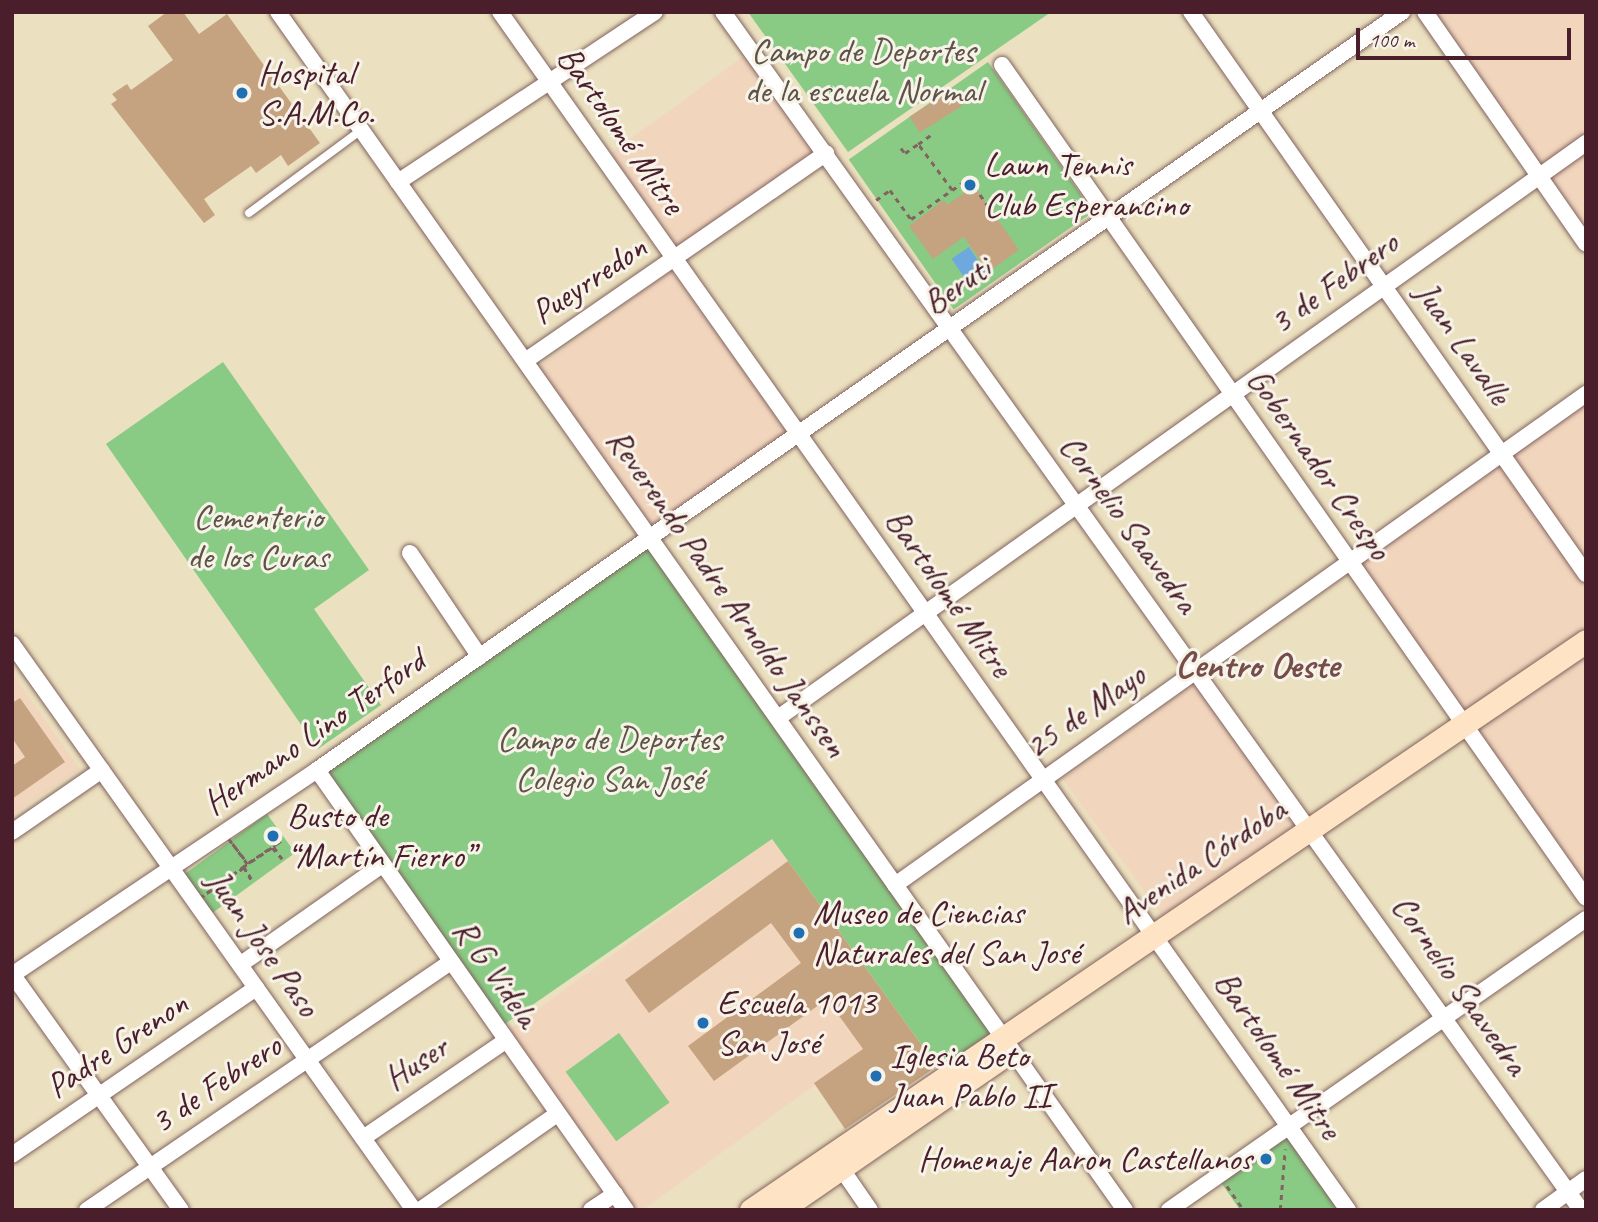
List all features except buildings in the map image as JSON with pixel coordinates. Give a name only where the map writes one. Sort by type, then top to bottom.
[{"type":"main road","name":"Avenida Córdoba","points":[[751,1210],[1008,1044],[1468,730],[1586,641]]},
{"type":"main road","name":"Avenida Córdoba","points":[[1468,730],[1586,658]]},
{"type":"main road","name":"Avenida Córdoba","points":[[780,1210],[1008,1044]]},
{"type":"street","name":"Reverendo Padre Arnoldo Janssen","points":[[278,12],[1125,1210]]},
{"type":"street","name":"Bartolomé Mitre","points":[[500,12],[1348,1210]]},
{"type":"street","points":[[398,182],[655,12]]},
{"type":"street","name":"Cornelio Saavedra","points":[[723,12],[1581,1210]]},
{"type":"street","name":"Juan Lavalle","points":[[1191,12],[1586,574]]},
{"type":"street","name":"Beruti","points":[[650,538],[1402,12]]},
{"type":"street","points":[[1425,12],[1586,244]]},
{"type":"street","name":"Gobernador Crespo","points":[[1002,65],[1586,898]]},
{"type":"street","name":"3 de Febrero","points":[[778,718],[1586,143]]},
{"type":"street","name":"Pueyrredon","points":[[525,362],[826,153]]},
{"type":"street","name":"25 de Mayo","points":[[895,884],[1586,394]]},
{"type":"street","name":"Hermano Lino Terford","points":[[13,975],[317,770],[650,538]]},
{"type":"street","points":[[410,553],[480,657]]},
{"type":"street","name":"Juan Jose Paso","points":[[12,644],[414,1210]]},
{"type":"street","points":[[12,832],[102,770]]},
{"type":"street","name":"R G Videla","points":[[317,770],[626,1210]]},
{"type":"street","points":[[241,964],[382,865]]},
{"type":"street","points":[[1168,1210],[1586,919]]},
{"type":"street","name":"3 de Febrero","points":[[87,1210],[450,962]]},
{"type":"street","points":[[13,975],[181,1210]]},
{"type":"street","name":"Padre Grenon","points":[[12,1155],[256,988]]},
{"type":"street","name":"Huser","points":[[363,1138],[505,1041]]},
{"type":"street","points":[[420,1210],[557,1114]]},
{"type":"street","points":[[841,1168],[870,1210]]},
{"type":"street","points":[[1543,1210],[1586,1179]]},
{"type":"street","points":[[591,1210],[615,1194]]},
{"type":"lane","points":[[249,213],[361,130]]},
{"type":"path","points":[[901,148],[905,153],[931,135]]},
{"type":"path","points":[[918,144],[952,190]]},
{"type":"path","points":[[865,209],[890,190],[911,219],[968,178],[987,205]]},
{"type":"path","points":[[229,839],[248,863],[281,841],[274,847],[281,860],[272,848],[244,867],[252,878],[244,868],[199,897],[247,864],[229,839]]},
{"type":"path","points":[[1280,1210],[1286,1147]]},
{"type":"path","points":[[1222,1180],[1244,1210]]},
{"type":"shaded area","points":[[1426,12],[1586,12],[1586,242]]},
{"type":"shaded area","points":[[743,57],[813,153],[680,250],[610,153]]},
{"type":"shaded area","points":[[671,271],[788,432],[654,529],[538,368]]},
{"type":"shaded area","points":[[1586,394],[1586,898],[1349,562]]},
{"type":"shaded area","points":[[12,673],[80,769],[12,815]]},
{"type":"shaded area","points":[[1194,684],[1297,826],[1166,921],[1063,779]]},
{"type":"shaded area","name":"Escuela 1013 San José","points":[[772,839],[904,1020],[642,1210],[636,1210],[507,1032]]},
{"type":"green space","name":"Campo de Deportes de la escuela Normal","points":[[748,12],[1051,12],[848,152]]},
{"type":"green space","name":"Lawn Tennis Club Esperancino","points":[[988,62],[1093,212],[954,309],[849,160]]},
{"type":"green space","name":"Cementerio de los Curas","points":[[223,362],[369,570],[314,609],[381,705],[318,749],[106,444]]},
{"type":"green space","name":"Campo de Deportes Colegio San José","points":[[650,538],[998,1030],[940,1070],[772,839],[502,1026],[317,770]]},
{"type":"green space","points":[[267,814],[295,853],[211,914],[183,875]]},
{"type":"green space","points":[[619,1033],[670,1103],[616,1141],[566,1072]]},
{"type":"green space","points":[[1288,1129],[1346,1210],[1240,1210],[1218,1178]]},
{"type":"water","points":[[969,247],[986,272],[968,284],[952,259]]},
{"type":"place","name":"Hospital S.A.M.Co.","points":[[242,93]]},
{"type":"place","name":"Lawn Tennis Club Esperancino","points":[[970,185]]},
{"type":"place","name":"Busto de “Martín Fierro”","points":[[273,836]]},
{"type":"place","name":"Museo de Ciencias Naturales del San José","points":[[799,933]]},
{"type":"place","name":"Escuela 1013 San José","points":[[703,1023]]},
{"type":"place","name":"Iglesia Beto Juan Pablo II","points":[[876,1076]]},
{"type":"place","name":"Homenaje Aaron Castellanos","points":[[1266,1159]]},
{"type":"district","name":"Centro Oeste","points":[[1257,665]]}]
